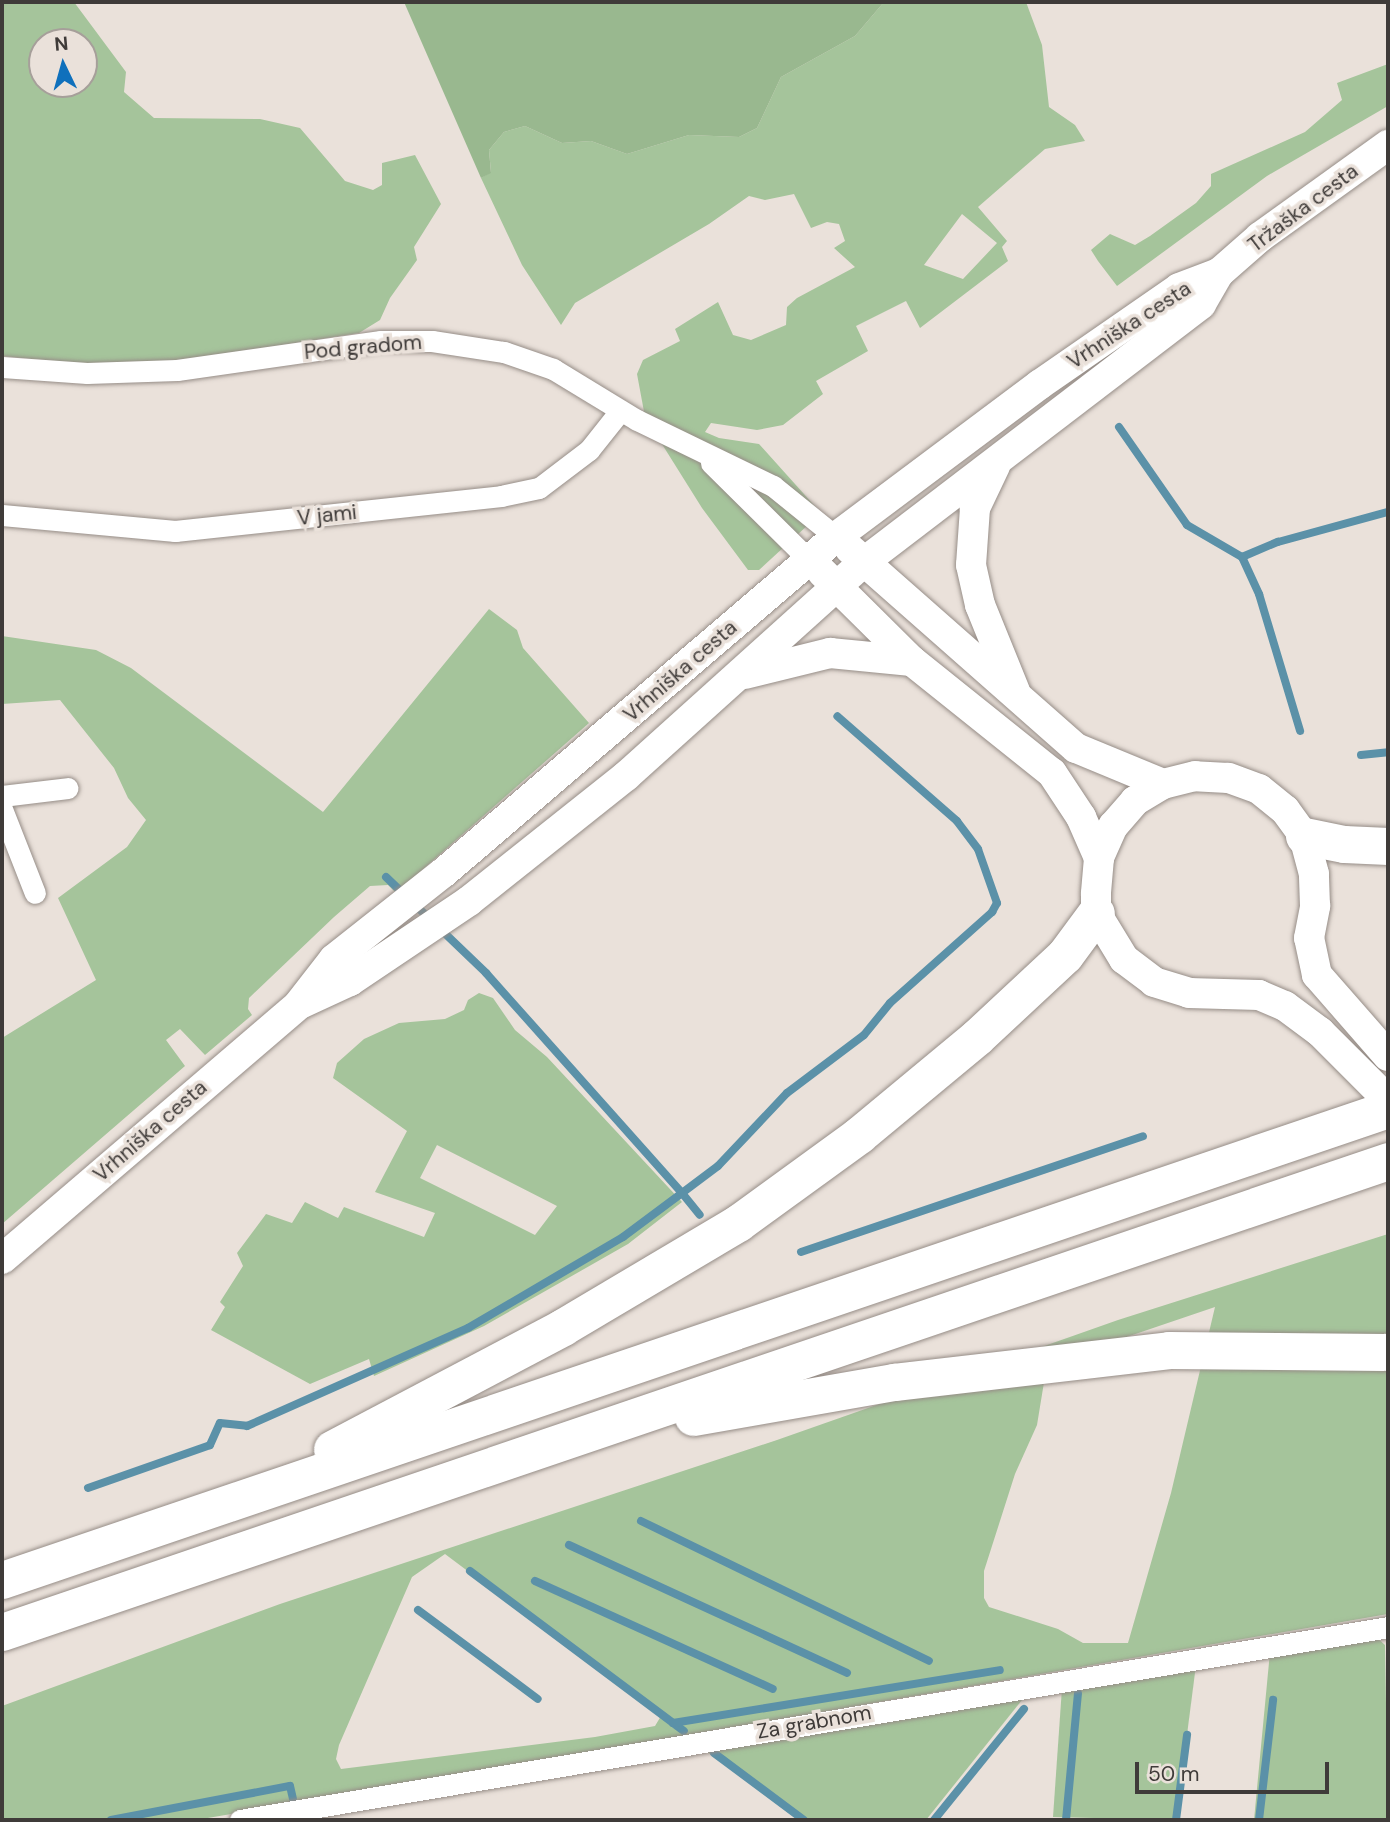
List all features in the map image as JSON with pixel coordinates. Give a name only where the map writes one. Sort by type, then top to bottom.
[{"type":"highway","points":[[1304,836],[1344,844],[1388,845]]},
{"type":"highway","points":[[232,1502],[564,1327],[738,1223],[859,1135],[977,1037],[1065,955],[1096,913]]},
{"type":"highway","points":[[2,1580],[1388,1109]]},
{"type":"highway","points":[[2,1632],[1388,1160]]},
{"type":"highway","points":[[545,1448],[880,1384],[1169,1350],[1388,1352]]},
{"type":"main road","name":"Tržaška cesta","points":[[1219,273],[1260,237],[1388,145]]},
{"type":"main road","name":"Vrhniška cesta","points":[[370,949],[469,901],[626,776],[741,676],[864,562],[1201,304],[1219,273]]},
{"type":"main road","name":"Vrhniška cesta","points":[[2,1259],[299,1004],[350,981],[370,949],[443,873],[836,537],[1039,385],[1179,288],[1219,273]]},
{"type":"main road","points":[[996,463],[975,508],[971,565],[980,605],[1018,698]]},
{"type":"main road","points":[[836,537],[1076,748],[1163,784]]},
{"type":"main road","points":[[809,560],[912,661],[1052,773],[1081,817],[1098,858],[1096,913],[1124,959],[1154,982],[1189,993],[1259,995],[1285,1006],[1320,1031],[1388,1100]]},
{"type":"main road","points":[[741,676],[830,653],[912,661]]},
{"type":"main road","points":[[1098,858],[1120,818],[1135,801],[1163,784],[1206,776],[1228,778],[1259,789],[1285,810],[1304,836],[1314,874],[1309,938],[1317,975],[1353,1020],[1388,1056]]},
{"type":"street","name":"Pod gradom","points":[[2,367],[87,373],[177,370],[381,341],[432,341],[504,352],[553,369],[621,411],[699,452]]},
{"type":"street","name":"V jami","points":[[2,515],[175,531],[501,496],[539,488],[589,450],[621,411]]},
{"type":"street","points":[[699,452],[773,486],[836,537]]},
{"type":"street","points":[[699,452],[809,560]]},
{"type":"street","points":[[2,796],[68,788]]},
{"type":"street","points":[[2,809],[34,893]]},
{"type":"street","name":"Za grabnom","points":[[240,1820],[1388,1627]]},
{"type":"green space","points":[[2,2],[74,2],[93,28],[28,28],[28,98],[98,98],[98,34],[126,72],[124,92],[154,118],[260,119],[300,128],[345,181],[373,190],[382,185],[382,163],[415,155],[441,204],[414,247],[417,260],[390,298],[380,320],[359,333],[181,361],[91,365],[2,356]]},
{"type":"green space","points":[[404,2],[884,2],[855,36],[781,77],[757,128],[739,137],[689,135],[627,154],[591,141],[562,143],[525,126],[504,132],[489,150],[491,173],[481,178]]},
{"type":"green space","points":[[884,2],[1026,2],[1042,45],[1049,107],[1075,125],[1085,141],[1045,149],[978,207],[1007,241],[1002,247],[1008,261],[920,328],[906,301],[856,326],[868,351],[816,381],[823,394],[783,425],[757,430],[711,423],[705,432],[719,438],[759,444],[821,513],[759,570],[748,570],[702,508],[645,417],[637,374],[643,360],[680,341],[675,329],[718,302],[733,335],[751,340],[786,325],[787,307],[797,298],[855,267],[834,248],[845,241],[839,224],[827,222],[811,228],[794,194],[765,200],[749,196],[709,224],[575,303],[561,325],[522,265],[481,178],[491,172],[489,150],[504,132],[525,126],[562,143],[591,141],[627,154],[689,135],[739,137],[757,128],[781,77],[855,36]],"holes":[[[962,214],[997,243],[963,279],[924,265]]]},
{"type":"green space","points":[[1388,64],[1388,106],[1267,176],[1117,286],[1098,261],[1091,250],[1110,234],[1135,245],[1150,236],[1196,203],[1211,186],[1211,174],[1305,132],[1342,100],[1337,83]]},
{"type":"green space","points":[[489,609],[517,630],[523,648],[589,723],[396,893],[388,885],[370,886],[334,917],[249,998],[248,1009],[252,1015],[205,1055],[180,1029],[166,1040],[185,1066],[2,1224],[2,1038],[96,980],[58,898],[127,847],[146,820],[128,798],[114,768],[60,700],[2,704],[2,636],[96,650],[131,668],[323,812]]},
{"type":"green space","points":[[479,993],[493,998],[515,1030],[547,1057],[682,1202],[628,1244],[484,1326],[374,1376],[369,1359],[310,1384],[211,1330],[225,1307],[220,1302],[243,1266],[237,1253],[266,1214],[292,1223],[305,1202],[338,1218],[344,1207],[424,1237],[435,1213],[375,1192],[407,1131],[333,1078],[337,1063],[364,1039],[399,1023],[445,1019],[464,1010],[468,1000]],"holes":[[[437,1145],[557,1206],[535,1235],[420,1178]]]},
{"type":"green space","points":[[1388,1234],[1388,1614],[196,1820],[2,1820],[2,1706],[280,1604],[777,1440],[1118,1320]],"holes":[[[1215,1307],[1171,1493],[1128,1643],[1083,1643],[1058,1629],[989,1607],[984,1598],[984,1571],[1015,1474],[1037,1425],[1047,1364]],[[445,1554],[661,1716],[655,1726],[595,1737],[341,1769],[336,1759],[339,1745],[412,1577]]]},
{"type":"green space","points":[[1375,1636],[1385,1645],[1388,1820],[1254,1820],[1270,1652]]},
{"type":"green space","points":[[1196,1665],[1176,1820],[1053,1817],[1062,1688]]},
{"type":"green space","points":[[1026,1695],[926,1820],[798,1820],[705,1750]]},
{"type":"waterway","points":[[1119,427],[1187,525],[1242,557],[1259,594],[1300,731]]},
{"type":"waterway","points":[[1242,557],[1278,542],[1388,512]]},
{"type":"waterway","points":[[386,877],[486,973],[682,1193],[718,1166],[787,1093],[864,1035],[890,1003],[992,912],[997,903],[978,849],[957,821],[837,716]]},
{"type":"waterway","points":[[1361,755],[1388,752]]},
{"type":"waterway","points":[[801,1252],[1143,1136]]},
{"type":"waterway","points":[[88,1488],[210,1445],[220,1423],[247,1426],[468,1328],[623,1237],[682,1193],[700,1215]]},
{"type":"waterway","points":[[641,1521],[929,1661]]},
{"type":"waterway","points":[[569,1545],[847,1673]]},
{"type":"waterway","points":[[470,1571],[684,1731]]},
{"type":"waterway","points":[[535,1581],[773,1689]]},
{"type":"waterway","points":[[418,1610],[538,1699]]},
{"type":"waterway","points":[[673,1723],[1000,1670]]},
{"type":"waterway","points":[[1066,1820],[1078,1694]]},
{"type":"waterway","points":[[1259,1820],[1273,1700]]},
{"type":"waterway","points":[[934,1820],[1024,1709]]},
{"type":"waterway","points":[[1176,1820],[1187,1735]]},
{"type":"waterway","points":[[714,1753],[804,1820]]},
{"type":"waterway","points":[[111,1820],[290,1786],[293,1799]]}]
